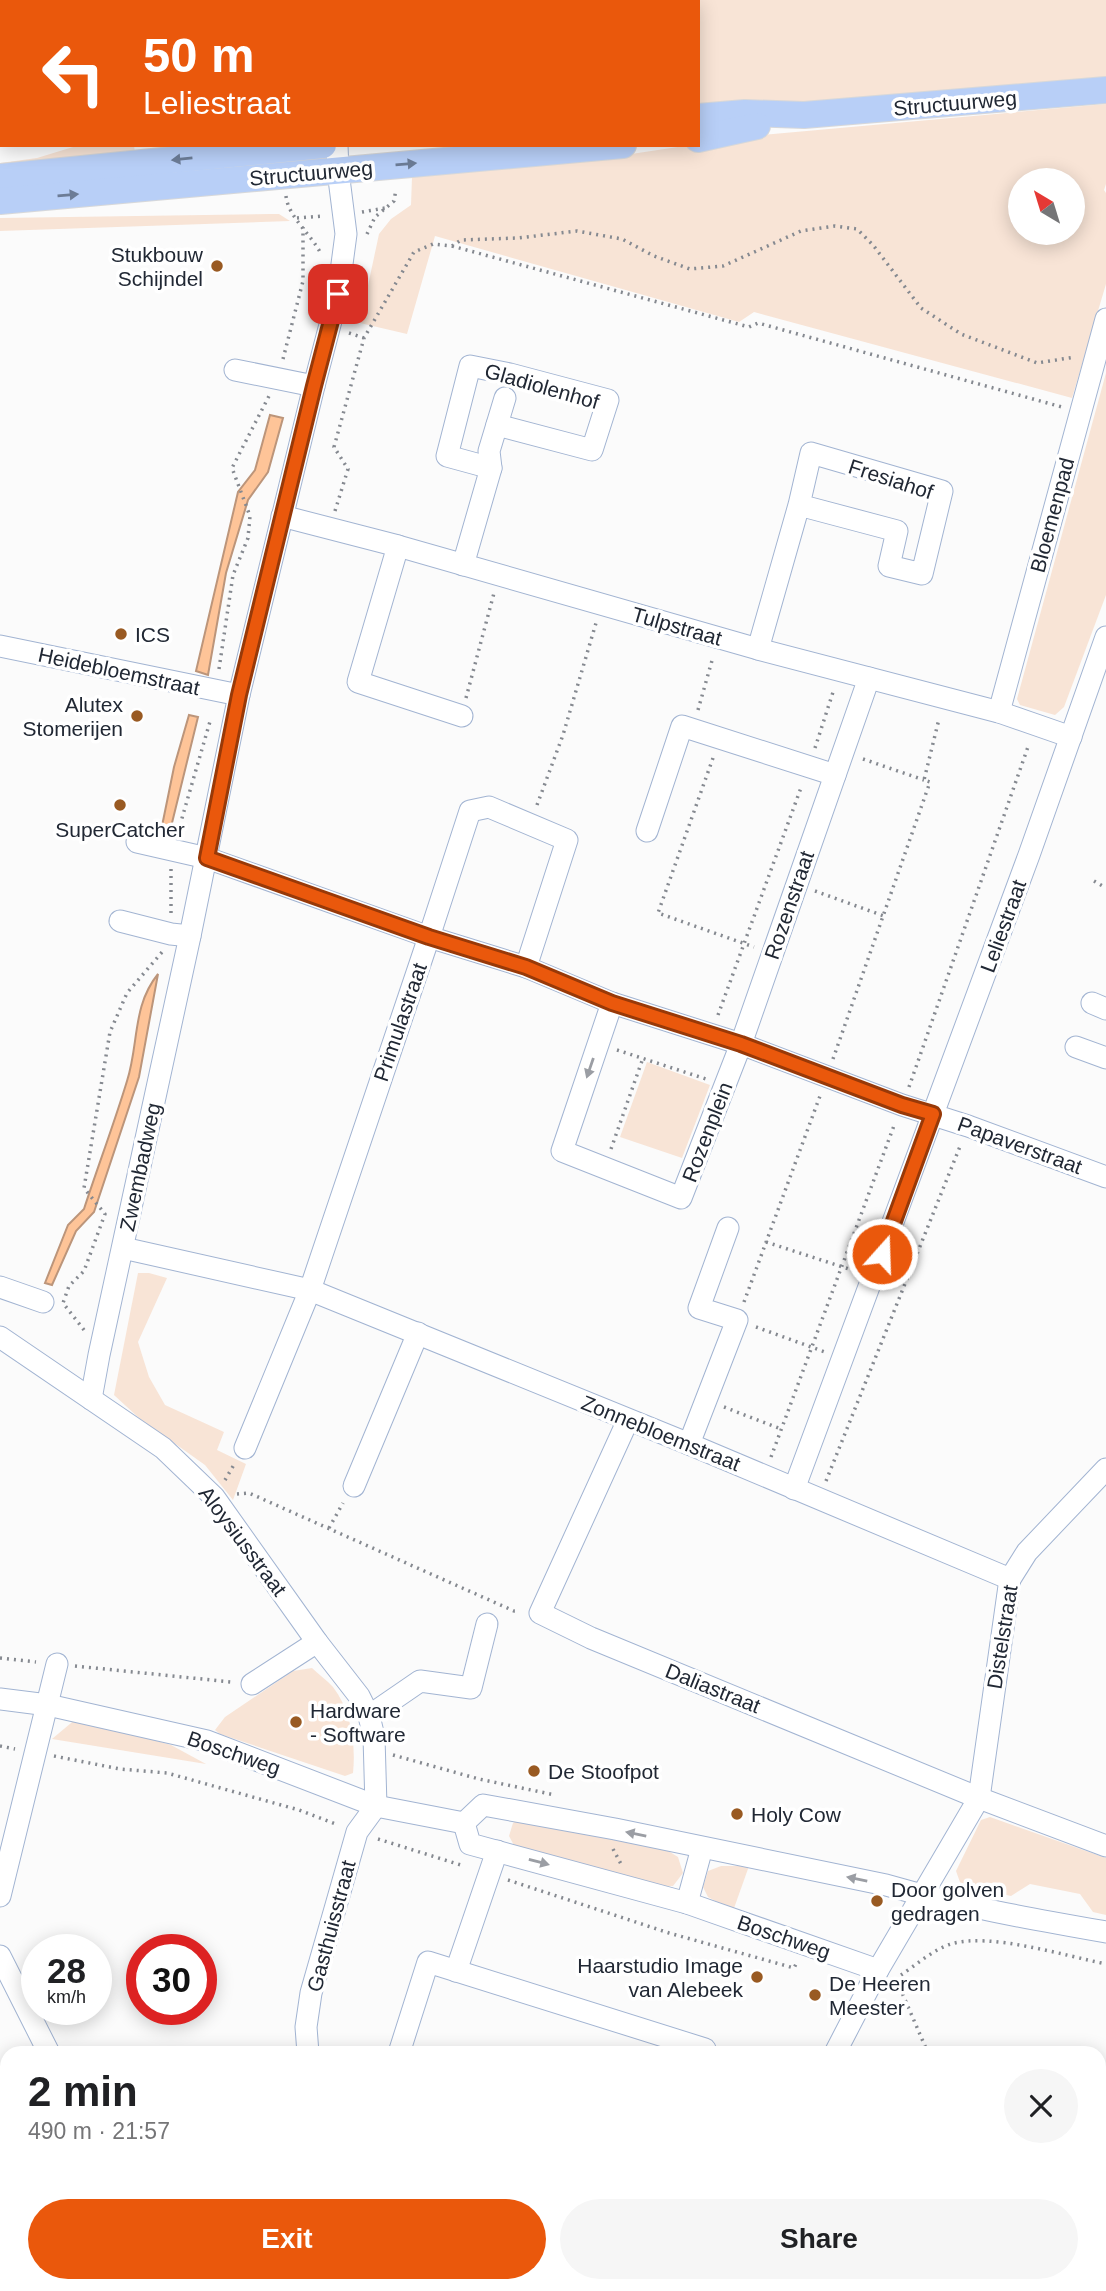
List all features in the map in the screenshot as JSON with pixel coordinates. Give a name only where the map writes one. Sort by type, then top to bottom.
[{"type":"main road","name":"Structuurweg","points":[[700,117],[745,113],[804,115],[1106,90]]},
{"type":"main road","name":"Structuurweg","points":[[700,139],[804,115]]},
{"type":"main road","name":"Structuurweg","points":[[0,177],[303,147]]},
{"type":"main road","name":"Structuurweg","points":[[0,201],[284,175],[338,158],[394,166],[601,147]]},
{"type":"street","name":"Zwembadweg","points":[[91,1399],[207,858],[239,695],[338,294],[346,234],[338,158]]},
{"type":"street","name":"Bloemenpad","points":[[999,712],[1106,319]]},
{"type":"street","name":"Gladiolenhof","points":[[491,468],[447,456],[470,366],[608,400],[593,450],[498,425]]},
{"type":"street","points":[[235,370],[314,386]]},
{"type":"street","name":"Gladiolenhof","points":[[464,565],[491,468],[489,451],[505,397]]},
{"type":"street","name":"Fresiahof","points":[[758,649],[811,453],[942,491],[922,574],[889,566],[897,531],[799,505]]},
{"type":"street","name":"Tulpstraat","points":[[282,516],[398,546],[758,649],[999,712],[1071,737]]},
{"type":"street","points":[[398,546],[358,682],[462,716]]},
{"type":"street","points":[[1071,737],[1106,636]]},
{"type":"street","name":"Heidebloemstraat","points":[[0,646],[239,695]]},
{"type":"street","name":"Rozenstraat","points":[[741,1044],[869,678]]},
{"type":"street","points":[[647,831],[682,726],[835,775]]},
{"type":"street","name":"Leliestraat","points":[[794,1489],[1071,737]]},
{"type":"street","points":[[526,967],[567,840],[489,807],[470,811],[429,937],[526,967],[612,1003],[741,1044],[902,1105],[933,1114]]},
{"type":"street","points":[[137,842],[207,858]]},
{"type":"street","name":"Primulastraat","points":[[207,858],[429,937],[310,1290]]},
{"type":"street","points":[[120,920],[171,934],[190,936]]},
{"type":"street","name":"Rozenplein","points":[[612,1003],[562,1151],[681,1198],[741,1044]]},
{"type":"street","points":[[1076,1047],[1106,1058]]},
{"type":"street","name":"Papaverstraat","points":[[933,1114],[1106,1177]]},
{"type":"street","points":[[689,1444],[737,1320],[699,1308],[728,1228]]},
{"type":"street","name":"Zonnebloemstraat","points":[[123,1248],[310,1290],[689,1444],[1010,1579]]},
{"type":"street","points":[[0,1287],[43,1302]]},
{"type":"street","points":[[244,1448],[310,1290]]},
{"type":"street","points":[[354,1486],[418,1333]]},
{"type":"street","name":"Aloysiusstraat","points":[[0,1337],[163,1448],[214,1497],[317,1642],[359,1696],[369,1716],[374,1737],[376,1806]]},
{"type":"street","points":[[540,1614],[628,1420]]},
{"type":"street","name":"Distelstraat","points":[[979,1798],[1010,1579],[1027,1552],[1106,1469]]},
{"type":"street","name":"Daliastraat","points":[[540,1614],[591,1638],[979,1798]]},
{"type":"street","points":[[369,1716],[420,1681],[471,1688],[487,1625]]},
{"type":"street","points":[[252,1684],[317,1642]]},
{"type":"street","points":[[0,1896],[57,1664]]},
{"type":"street","name":"Boschweg","points":[[0,1699],[48,1705],[206,1741],[376,1806],[464,1823],[470,1844],[687,1903],[878,1970]]},
{"type":"street","points":[[839,2046],[878,1970],[979,1798],[1106,1846]]},
{"type":"street","points":[[464,1823],[483,1805],[886,1885],[923,1896],[1106,1933]]},
{"type":"street","name":"Gasthuisstraat","points":[[307,2046],[306,2027],[312,1993],[357,1832],[376,1806]]},
{"type":"street","points":[[687,1903],[702,1848]]},
{"type":"street","points":[[456,1970],[496,1851]]},
{"type":"street","points":[[0,1956],[45,2046]]},
{"type":"street","points":[[401,2046],[428,1962],[696,2046]]},
{"type":"path","points":[[364,240],[375,217],[394,201],[394,166]]},
{"type":"path","points":[[284,175],[286,205],[316,243],[323,259]]},
{"type":"path","points":[[452,246],[461,240],[518,238],[577,231],[622,239],[654,256],[690,269],[723,266],[801,231],[835,226],[857,229],[873,245],[921,307],[961,334],[1037,363],[1096,354]]},
{"type":"path","points":[[250,516],[232,468],[258,420],[286,352],[303,281],[303,227]]},
{"type":"path","points":[[330,528],[348,469],[334,447],[364,338],[414,252],[433,244],[452,246],[748,327],[758,323],[1081,413]]},
{"type":"path","points":[[343,331],[364,338]]},
{"type":"path","points":[[462,716],[499,575]]},
{"type":"path","points":[[530,823],[563,735],[601,604]]},
{"type":"path","points":[[693,729],[718,638]]},
{"type":"path","points":[[711,1035],[841,671]]},
{"type":"path","points":[[924,780],[944,698]]},
{"type":"path","points":[[720,738],[658,913],[772,954]]},
{"type":"path","points":[[843,752],[930,782],[827,1076],[737,1320],[843,1359]]},
{"type":"path","points":[[1094,881],[1106,888]]},
{"type":"path","points":[[797,884],[884,916]]},
{"type":"path","points":[[598,1044],[725,1086]]},
{"type":"path","points":[[604,1168],[643,1058]]},
{"type":"path","points":[[819,1499],[968,1126]]},
{"type":"path","points":[[84,1188],[105,1214],[85,1271],[69,1286],[63,1303],[99,1355]]},
{"type":"path","points":[[766,1242],[873,1278]]},
{"type":"path","points":[[706,1401],[781,1429]]},
{"type":"path","points":[[214,1497],[244,1448]]},
{"type":"path","points":[[329,1528],[354,1486]]},
{"type":"path","points":[[214,1497],[249,1493],[514,1611],[540,1614]]},
{"type":"path","points":[[0,1658],[252,1684]]},
{"type":"path","points":[[0,1746],[120,1769],[167,1773],[299,1810],[357,1832],[669,1933],[794,1968],[807,1944]]},
{"type":"path","points":[[374,1750],[479,1779],[557,1795]]},
{"type":"path","points":[[612,1846],[633,1887]]},
{"type":"path","points":[[925,2046],[896,1978],[950,1944],[973,1940],[994,1941],[1106,1964]]},
{"type":"shaded area","points":[[700,0],[1106,0],[1106,80],[865,100],[700,106]]},
{"type":"shaded area","points":[[1106,104],[1106,284],[1072,398],[754,312],[739,322],[435,236],[407,334],[360,323],[379,234],[391,219],[411,205],[412,177],[578,162],[678,147],[700,147],[700,144],[751,136]]},
{"type":"shaded area","points":[[73,147],[134,147],[135,153],[0,169],[0,163],[37,158]]},
{"type":"shaded area","points":[[279,214],[290,221],[0,231],[0,218]]},
{"type":"shaded area","points":[[1106,373],[1106,595],[1064,707],[1055,715],[1020,705],[1017,699]]},
{"type":"shaded area","points":[[270,415],[283,418],[268,472],[248,500],[226,573],[208,675],[196,671],[238,492],[255,470]]},
{"type":"shaded area","points":[[189,715],[198,717],[171,827],[161,831],[174,767]]},
{"type":"shaded area","points":[[158,974],[139,1077],[94,1212],[76,1231],[52,1285],[45,1283],[68,1225],[84,1209],[131,1067],[144,999]]},
{"type":"shaded area","points":[[647,1062],[710,1085],[682,1158],[620,1137]]},
{"type":"shaded area","points":[[138,1273],[167,1278],[138,1342],[149,1377],[165,1405],[224,1432],[217,1450],[246,1464],[233,1500],[205,1465],[139,1418],[114,1395]]},
{"type":"shaded area","points":[[312,1668],[333,1687],[344,1706],[353,1739],[353,1773],[345,1776],[220,1734],[215,1730],[225,1717],[293,1671]]},
{"type":"shaded area","points":[[77,1718],[171,1745],[206,1764],[52,1739]]},
{"type":"shaded area","points":[[523,1817],[657,1844],[678,1857],[683,1873],[673,1886],[650,1887],[516,1849],[509,1836],[513,1823]]},
{"type":"shaded area","points":[[990,1817],[1106,1858],[1106,1915],[1093,1912],[1080,1894],[1030,1884],[1011,1896],[961,1885],[956,1871],[981,1820]]},
{"type":"shaded area","points":[[721,1866],[749,1866],[733,1911],[708,1897],[703,1887],[708,1871]]},
{"type":"place","name":"Stukbouw Schijndel","points":[[217,266]]},
{"type":"place","name":"ICS","points":[[121,634]]},
{"type":"place","name":"Alutex Stomerijen","points":[[137,716]]},
{"type":"place","name":"SuperCatcher","points":[[120,805]]},
{"type":"place","name":"Hardware - Software","points":[[296,1722]]},
{"type":"place","name":"De Stoofpot","points":[[534,1771]]},
{"type":"place","name":"Holy Cow","points":[[737,1814]]},
{"type":"place","name":"Door golven gedragen","points":[[877,1901]]},
{"type":"place","name":"Haarstudio Image van Alebeek","points":[[757,1977]]},
{"type":"place","name":"De Heeren Meester","points":[[815,1995]]},
{"type":"route","points":[[338,294],[239,695],[207,858],[429,937],[526,967],[612,1003],[741,1044],[902,1105],[933,1114],[882,1254]]}]
